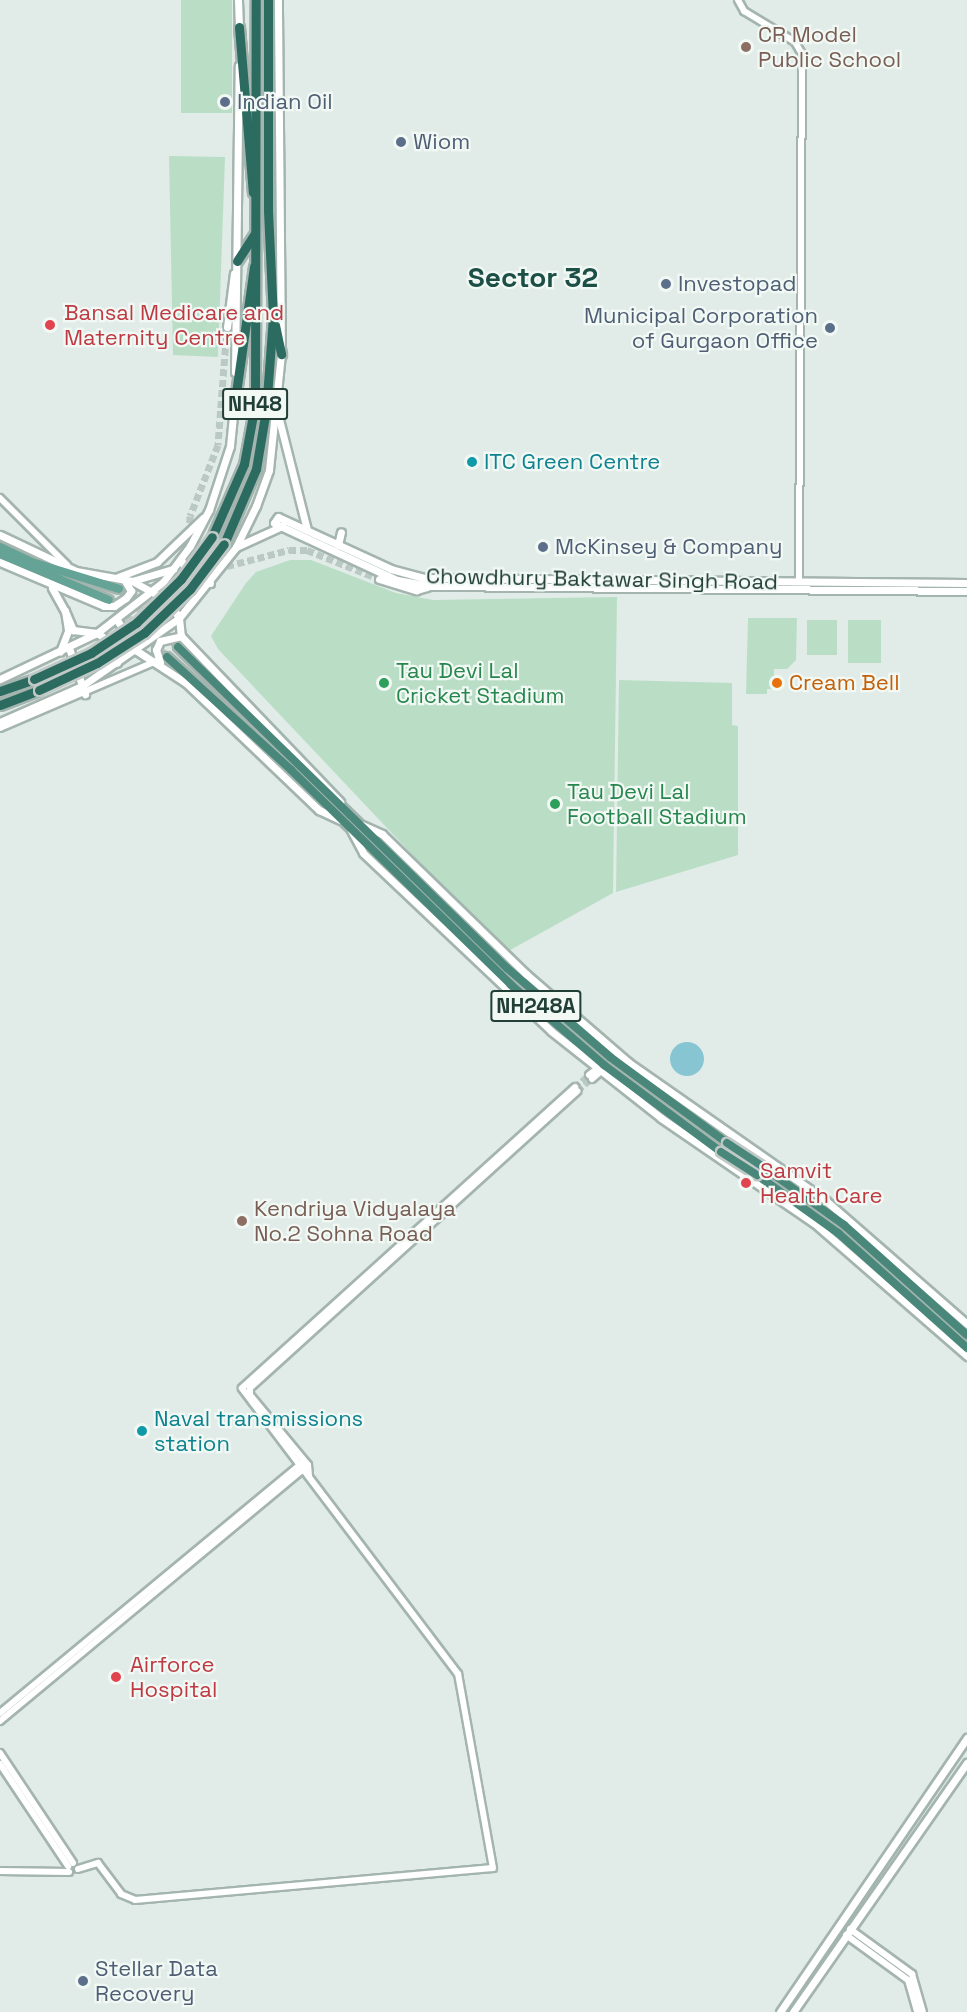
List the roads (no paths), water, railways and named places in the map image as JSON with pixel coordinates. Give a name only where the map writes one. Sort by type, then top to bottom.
[{"type":"highway","name":"NH48","points":[[0,691],[34,679],[91,653],[136,623],[181,579],[212,537],[232,497],[251,437],[256,377],[254,194],[256,0]]},
{"type":"highway","name":"NH48","points":[[0,705],[39,690],[96,663],[144,633],[190,589],[224,544],[243,508],[262,440],[273,317],[268,160],[268,0]]},
{"type":"highway","points":[[239,27],[254,194]]},
{"type":"highway","points":[[237,261],[255,234]]},
{"type":"highway","points":[[235,400],[249,280],[255,263]]},
{"type":"highway","points":[[273,317],[281,354]]},
{"type":"highway","name":"NH248A","points":[[178,647],[519,992],[604,1065],[721,1152],[838,1233],[967,1348]]},
{"type":"highway","name":"NH248A","points":[[161,660],[345,818]]},
{"type":"highway","name":"NH248A","points":[[354,827],[534,992],[610,1057],[844,1225],[967,1335]]},
{"type":"main road","points":[[0,680],[59,654],[97,633],[152,592],[181,559],[209,510],[226,464],[235,400],[238,0]]},
{"type":"main road","points":[[0,722],[82,686],[137,651],[179,618],[210,583],[236,547],[268,470],[278,414],[281,354],[278,0]]},
{"type":"main road","points":[[227,327],[237,261]]},
{"type":"main road","points":[[278,414],[307,530]]},
{"type":"main road","points":[[118,579],[166,555],[209,510]]},
{"type":"main road","name":"Chowdhury Baktawar Singh Road","points":[[967,583],[424,578],[338,545],[278,517],[274,523],[398,580],[430,586],[967,591]]},
{"type":"main road","points":[[236,547],[282,526]]},
{"type":"main road","points":[[338,545],[341,532]]},
{"type":"main road","points":[[0,535],[70,568],[118,579],[132,580],[173,568]]},
{"type":"main road","points":[[0,547],[32,562],[119,589]]},
{"type":"main road","points":[[0,554],[109,600]]},
{"type":"main road","points":[[181,559],[190,581],[210,583]]},
{"type":"main road","points":[[0,562],[87,602],[114,606],[131,591],[118,579]]},
{"type":"main road","points":[[379,579],[416,590],[430,586]]},
{"type":"main road","points":[[132,580],[170,602],[179,618],[181,636],[335,793],[345,818]]},
{"type":"main road","points":[[48,585],[65,611],[73,630],[97,633],[114,649],[117,663]]},
{"type":"main road","points":[[59,654],[68,631],[65,611]]},
{"type":"main road","points":[[117,620],[137,651],[161,660]]},
{"type":"main road","points":[[161,660],[156,650],[160,642],[181,636]]},
{"type":"main road","points":[[69,648],[85,694]]},
{"type":"main road","points":[[354,827],[363,853],[598,1070],[827,1233],[967,1356]]},
{"type":"main road","points":[[354,827],[382,834],[526,974],[628,1062],[749,1146],[867,1233],[967,1324]]},
{"type":"main road","points":[[733,1168],[749,1146]]},
{"type":"main road","points":[[780,2012],[967,1738]]},
{"type":"main road","points":[[794,2012],[967,1762]]},
{"type":"street","points":[[738,0],[744,11],[795,42],[802,54],[799,582]]},
{"type":"street","points":[[0,498],[70,568]]},
{"type":"street","points":[[0,728],[161,660]]},
{"type":"street","points":[[590,1077],[598,1070]]},
{"type":"street","points":[[0,1871],[70,1867],[78,1869],[98,1863],[117,1890],[135,1900],[493,1868],[458,1674],[303,1466],[242,1392],[245,1382],[576,1089]]},
{"type":"street","points":[[0,1713],[303,1466]]},
{"type":"street","points":[[0,1721],[303,1466]]},
{"type":"street","points":[[0,1753],[70,1867]]},
{"type":"street","points":[[0,1764],[70,1867]]},
{"type":"street","points":[[848,1932],[910,1977],[923,2012]]},
{"type":"street","points":[[910,1977],[916,2012]]},
{"type":"water","points":[[687,1042],[699,1047],[704,1059],[699,1071],[687,1076],[675,1071],[670,1059],[675,1047]]},
{"type":"tunnel","points":[[227,327],[218,445],[190,516],[189,541],[194,552],[207,562],[227,566],[289,550],[307,550],[379,579]]},
{"type":"tunnel","points":[[119,589],[178,647]]},
{"type":"tunnel","points":[[111,601],[167,657]]},
{"type":"tunnel","points":[[575,1087],[589,1075]]},
{"type":"tunnel","points":[[578,1091],[592,1079]]},
{"type":"place","name":"CR Model Public School","points":[[746,47]]},
{"type":"place","name":"Indian Oil","points":[[225,102]]},
{"type":"place","name":"Wiom","points":[[401,142]]},
{"type":"place","name":"Investopad","points":[[666,284]]},
{"type":"place","name":"Bansal Medicare and Maternity Centre","points":[[50,325]]},
{"type":"place","name":"Municipal Corporation of Gurgaon Office","points":[[830,328]]},
{"type":"place","name":"ITC Green Centre","points":[[472,462]]},
{"type":"place","name":"McKinsey & Company","points":[[543,547]]},
{"type":"place","name":"Tau Devi Lal Cricket Stadium","points":[[384,683]]},
{"type":"place","name":"Cream Bell","points":[[777,683]]},
{"type":"place","name":"Tau Devi Lal Football Stadium","points":[[555,804]]},
{"type":"place","name":"Samvit Health Care","points":[[746,1183]]},
{"type":"place","name":"Kendriya Vidyalaya No.2 Sohna Road","points":[[242,1221]]},
{"type":"place","name":"Naval transmissions station","points":[[142,1431]]},
{"type":"place","name":"Airforce Hospital","points":[[116,1677]]},
{"type":"place","name":"Stellar Data Recovery","points":[[83,1981]]},
{"type":"district","name":"Sector 32","points":[[533,277]]}]
